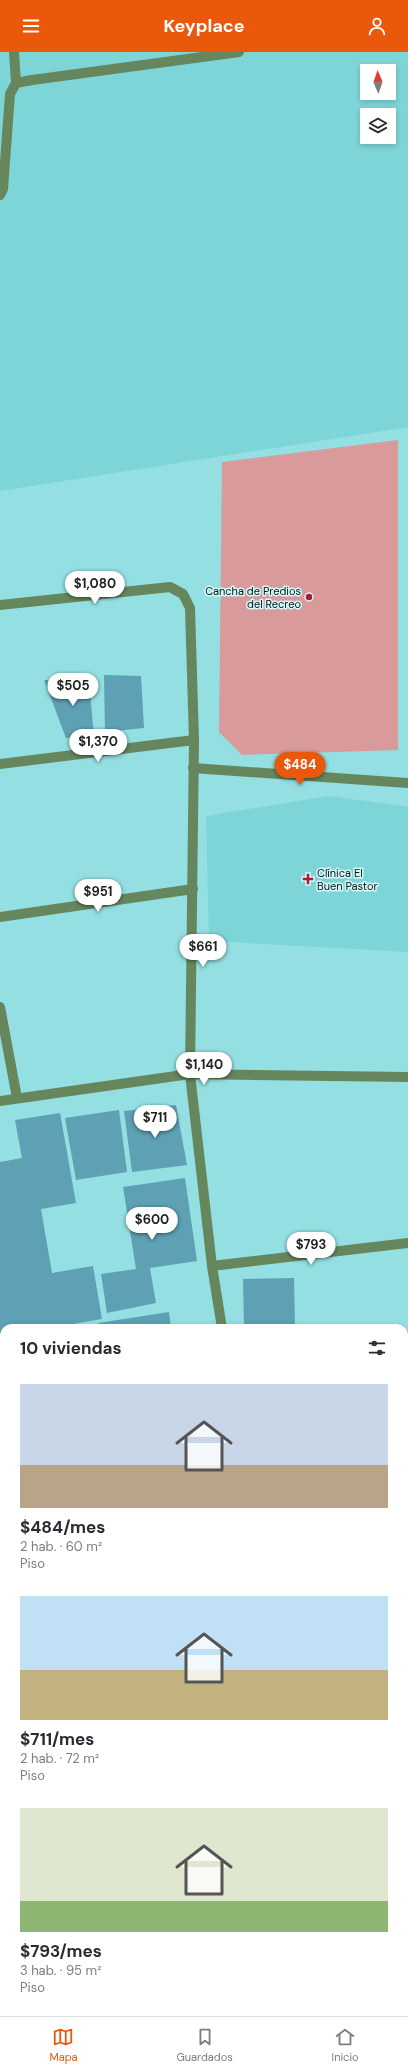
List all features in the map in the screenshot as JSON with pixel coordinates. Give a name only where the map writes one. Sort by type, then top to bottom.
[{"type":"street","points":[[0,195],[3,189],[10,94],[16,84],[14,52]]},
{"type":"street","points":[[16,84],[40,79],[239,52]]},
{"type":"street","points":[[0,605],[170,587],[183,594],[190,608],[194,740],[190,1074],[212,1266],[221,1324]]},
{"type":"street","points":[[0,764],[194,740]]},
{"type":"street","points":[[194,768],[408,784]]},
{"type":"street","points":[[0,917],[193,889]]},
{"type":"street","points":[[0,1007],[17,1098]]},
{"type":"street","points":[[0,1101],[190,1074],[408,1077]]},
{"type":"street","points":[[212,1266],[408,1243]]},
{"type":"shaded area","points":[[0,52],[408,52],[408,427],[0,491]]},
{"type":"shaded area","name":"Cancha de Predios del Recreo","points":[[398,440],[398,750],[242,755],[219,732],[222,462]]},
{"type":"shaded area","name":"Clínica El Buen Pastor","points":[[329,796],[408,807],[408,952],[209,941],[206,816]]},
{"type":"building","points":[[104,675],[141,676],[144,728],[105,732]]},
{"type":"building","points":[[44,680],[89,681],[94,737],[66,738]]},
{"type":"building","points":[[176,1105],[187,1165],[132,1172],[124,1111]]},
{"type":"building","points":[[119,1110],[127,1172],[76,1180],[65,1118]]},
{"type":"building","points":[[60,1113],[76,1203],[41,1209],[52,1273],[93,1266],[102,1319],[73,1324],[0,1324],[0,1162],[22,1158],[15,1120]]},
{"type":"building","points":[[185,1178],[197,1261],[150,1268],[156,1303],[107,1313],[101,1274],[136,1269],[123,1187]]},
{"type":"building","points":[[294,1278],[295,1324],[244,1324],[243,1279]]},
{"type":"building","points":[[169,1312],[170,1324],[98,1324]]},
{"type":"place","name":"Cancha de Predios del Recreo","points":[[309,597]]},
{"type":"place","name":"Clínica El Buen Pastor","points":[[308,879]]}]
